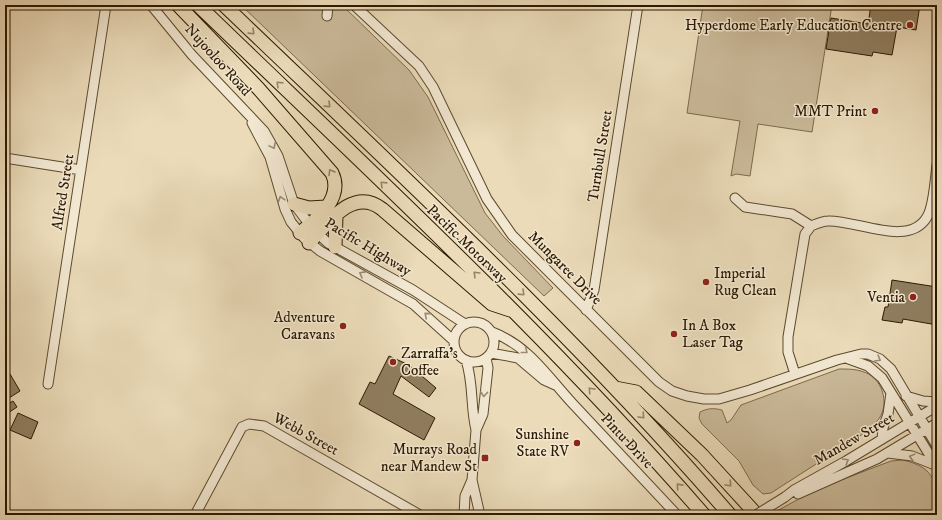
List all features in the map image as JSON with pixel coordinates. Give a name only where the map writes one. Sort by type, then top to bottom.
[{"type":"highway","points":[[178,5],[258,88],[330,169],[335,179],[336,187],[332,199],[331,212],[335,247]]},
{"type":"highway","name":"Pacific Motorway","points":[[198,5],[514,312],[618,419],[704,515]]},
{"type":"highway","name":"Pacific Motorway","points":[[224,5],[536,306],[615,388],[730,515]]},
{"type":"highway","points":[[309,234],[331,212],[352,203],[364,201],[374,204],[492,304],[514,312]]},
{"type":"highway","points":[[294,204],[331,212]]},
{"type":"highway","points":[[615,388],[636,392],[702,455],[757,515]]},
{"type":"street","name":"Alfred Street","points":[[48,384],[106,5]]},
{"type":"street","name":"Nujooloo Road","points":[[151,5],[192,55],[249,116]]},
{"type":"street","points":[[327,16],[328,5]]},
{"type":"street","name":"Mungaree Drive","points":[[354,5],[419,66],[433,87],[486,200],[512,235],[655,379],[667,388],[682,394],[704,399],[725,398],[837,360],[864,354],[880,359],[891,369],[937,446]]},
{"type":"street","name":"Turnbull Street","points":[[586,310],[594,290],[638,5]]},
{"type":"street","name":"Pacific Highway","points":[[249,116],[264,131],[274,148],[294,204],[309,234],[413,290],[465,324]]},
{"type":"street","name":"Pacific Highway","points":[[249,116],[270,157],[285,209],[326,254],[413,304],[454,341]]},
{"type":"street","points":[[5,158],[81,170]]},
{"type":"street","points":[[795,374],[788,352],[788,337],[806,234],[811,226],[828,221],[902,232],[911,231],[921,225],[928,216],[937,165]]},
{"type":"street","points":[[735,198],[745,207],[792,214],[811,226]]},
{"type":"street","points":[[480,515],[472,480],[476,430],[482,414],[489,355],[494,343],[492,332],[483,324],[477,322],[465,324],[457,331],[454,341],[457,352],[466,360],[476,362],[489,355]]},
{"type":"street","name":"Pintu Drive","points":[[492,332],[505,337],[530,355],[549,375],[556,386],[677,515]]},
{"type":"street","name":"Pintu Drive","points":[[489,355],[518,358],[544,380],[556,386]]},
{"type":"street","points":[[846,358],[874,371],[882,378],[936,466]]},
{"type":"street","points":[[466,360],[472,381],[472,413],[476,430]]},
{"type":"street","points":[[882,439],[882,428],[888,414],[891,393]]},
{"type":"street","points":[[906,396],[923,401],[937,402]]},
{"type":"street","name":"Mandew Street","points":[[785,498],[794,490],[937,406]]},
{"type":"street","name":"Mandew Street","points":[[757,515],[785,498],[860,468],[937,423]]},
{"type":"street","name":"Webb Street","points":[[195,515],[242,427],[249,424],[264,426],[420,515]]},
{"type":"street","points":[[888,453],[912,456],[936,466]]},
{"type":"street","points":[[464,515],[465,496],[472,480]]},
{"type":"shaded area","points":[[241,5],[342,5],[409,70],[428,97],[485,213],[503,236],[553,288],[544,296]]},
{"type":"shaded area","points":[[703,5],[832,5],[812,132],[758,124],[750,176],[736,174],[731,176],[740,121],[687,113]]},
{"type":"shaded area","points":[[839,369],[861,371],[869,374],[878,382],[884,398],[881,416],[869,430],[771,493],[763,494],[753,485],[739,461],[702,424],[699,418],[700,412],[711,409],[719,409],[722,410],[727,423],[731,420],[741,405]]},
{"type":"shaded area","points":[[903,460],[914,463],[923,468],[933,479],[936,494],[937,515],[779,515],[775,512],[815,490],[891,461]]},
{"type":"building","points":[[871,5],[920,5],[916,30],[897,27],[892,55],[873,52],[872,56],[826,49],[831,18],[868,24]]},
{"type":"building","name":"Ventia","points":[[892,280],[937,287],[937,325],[903,319],[902,323],[882,320],[885,307],[888,307]]},
{"type":"building","points":[[389,356],[409,365],[436,388],[429,397],[401,376],[393,394],[435,418],[424,440],[359,404],[370,382],[375,384]]},
{"type":"building","points":[[10,374],[20,391],[9,398],[5,392],[5,378]]},
{"type":"building","points":[[13,401],[17,407],[5,415],[5,406]]},
{"type":"building","points":[[18,413],[38,422],[31,439],[10,430]]},
{"type":"place","name":"Hyperdome Early Education Centre","points":[[910,25]]},
{"type":"place","name":"MMT Print","points":[[875,111]]},
{"type":"place","name":"Imperial Rug Clean","points":[[706,282]]},
{"type":"place","name":"Ventia","points":[[913,297]]},
{"type":"place","name":"Adventure Caravans","points":[[343,326]]},
{"type":"place","name":"In A Box Laser Tag","points":[[674,334]]},
{"type":"place","name":"Zarraffa's Coffee","points":[[393,362]]},
{"type":"place","name":"Sunshine State RV","points":[[577,443]]},
{"type":"place","name":"Murrays Road near Mandew St","points":[[485,458]]}]
